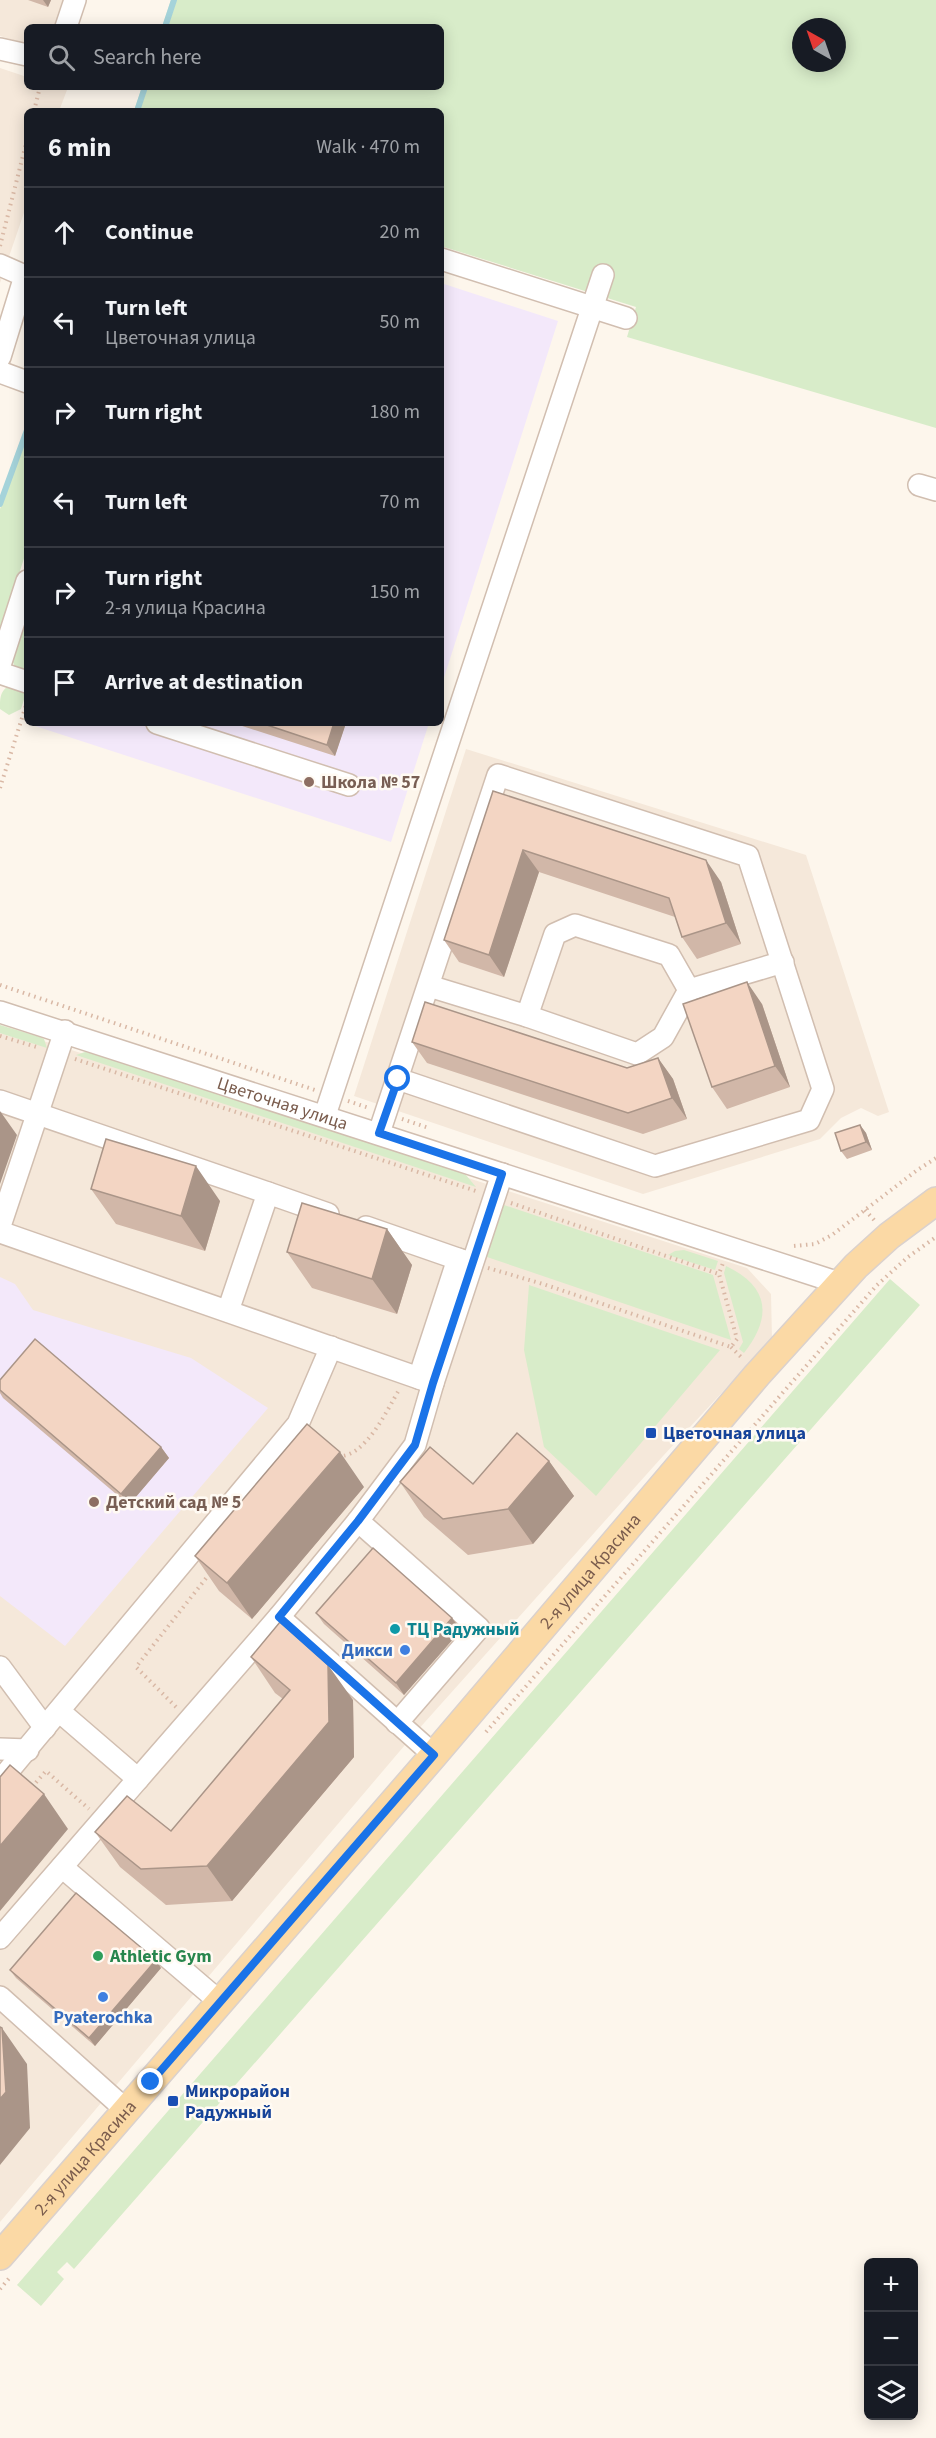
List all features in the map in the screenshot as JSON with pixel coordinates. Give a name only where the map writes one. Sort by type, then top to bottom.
[{"type":"main road","name":"2-я улица Красина","points":[[0,2256],[434,1755],[757,1375],[839,1283],[872,1251],[936,1201]]},
{"type":"street","points":[[67,24],[75,0]]},
{"type":"street","points":[[0,50],[24,54]]},
{"type":"street","points":[[444,260],[626,318]]},
{"type":"street","points":[[0,265],[24,276]]},
{"type":"street","points":[[325,1115],[603,275]]},
{"type":"street","points":[[0,357],[24,279]]},
{"type":"street","points":[[0,372],[24,381]]},
{"type":"street","points":[[0,665],[24,590]]},
{"type":"street","points":[[0,673],[24,681]]},
{"type":"street","points":[[165,726],[349,785]]},
{"type":"street","points":[[379,1133],[498,775],[748,856],[823,1089],[809,1120],[655,1166],[398,1079]]},
{"type":"street","points":[[527,1016],[555,934],[575,925],[669,955],[689,990]]},
{"type":"street","points":[[429,986],[527,1016],[637,1054],[663,1037],[689,990],[783,962]]},
{"type":"street","name":"Цветочная улица","points":[[0,1012],[65,1031],[839,1283]]},
{"type":"street","points":[[0,1226],[65,1031]]},
{"type":"street","points":[[0,1101],[465,1261]]},
{"type":"street","points":[[0,1938],[279,1617],[358,1521],[415,1445],[420,1378],[465,1261],[502,1174]]},
{"type":"street","points":[[228,1311],[268,1193]]},
{"type":"street","points":[[0,1232],[420,1378]]},
{"type":"street","points":[[0,1781],[297,1424],[331,1347]]},
{"type":"street","points":[[358,1521],[479,1628],[397,1722]]},
{"type":"street","points":[[279,1617],[434,1755]]},
{"type":"street","points":[[0,1667],[45,1728]]},
{"type":"street","points":[[59,1710],[138,1779]]},
{"type":"street","points":[[0,1749],[28,1750]]},
{"type":"street","points":[[62,1867],[220,2002]]},
{"type":"street","points":[[0,1997],[126,2110]]},
{"type":"path","points":[[35,108],[39,90]]},
{"type":"path","points":[[0,247],[24,152]]},
{"type":"path","points":[[0,788],[24,712]]},
{"type":"path","points":[[0,1036],[494,1197],[719,1274]]},
{"type":"path","points":[[786,1244],[797,1247],[815,1244],[832,1235],[936,1158]]},
{"type":"path","points":[[465,1261],[543,1284],[731,1347],[737,1339],[719,1274],[728,1248]]},
{"type":"path","points":[[333,1455],[343,1456],[368,1441],[420,1378]]},
{"type":"path","points":[[189,1720],[136,1667],[217,1565]]},
{"type":"path","points":[[31,1788],[46,1770],[102,1821]]},
{"type":"shaded area","points":[[0,0],[82,0],[74,24],[24,24],[24,43],[0,36]]},
{"type":"shaded area","points":[[0,68],[24,76],[24,90],[67,90],[60,108],[24,108],[24,213],[0,283]]},
{"type":"shaded area","points":[[444,284],[558,321],[444,678]]},
{"type":"shaded area","name":"Школа № 57","points":[[35,726],[428,726],[391,842]]},
{"type":"shaded area","points":[[466,749],[806,855],[889,1112],[878,1116],[861,1108],[841,1118],[820,1139],[643,1194],[354,1096]]},
{"type":"shaded area","points":[[0,1027],[747,1268],[771,1294],[772,1339],[663,1456],[416,1732],[0,2222]]},
{"type":"shaded area","name":"Детский сад № 5","points":[[0,1277],[15,1284],[33,1310],[191,1358],[268,1408],[65,1646],[0,1596]]},
{"type":"green space","points":[[171,0],[936,0],[936,428],[627,337],[636,307],[444,247],[444,108],[135,108],[141,90],[444,90],[444,24],[163,24]]},
{"type":"green space","points":[[24,438],[24,558],[0,633],[0,509]]},
{"type":"green space","points":[[24,628],[24,674],[14,665],[12,659],[18,637]]},
{"type":"green space","points":[[12,684],[24,689],[21,709],[9,715],[0,709],[3,691]]},
{"type":"green space","points":[[0,1025],[40,1037],[44,1039],[47,1048],[0,1033]]},
{"type":"green space","points":[[85,1052],[99,1054],[457,1171],[466,1175],[476,1187],[76,1055]]},
{"type":"green space","points":[[501,1204],[713,1275],[731,1340],[484,1256]]},
{"type":"green space","points":[[684,1250],[718,1261],[715,1270],[668,1255]]},
{"type":"green space","points":[[726,1266],[741,1274],[751,1283],[762,1304],[759,1327],[744,1353],[739,1349],[743,1342],[724,1273]]},
{"type":"green space","points":[[890,1279],[920,1305],[74,2269],[67,2262],[57,2272],[64,2279],[41,2306],[17,2285]]},
{"type":"green space","points":[[529,1285],[720,1350],[596,1496],[544,1447],[524,1350]]},
{"type":"building","points":[[270,726],[333,726],[327,745]]},
{"type":"building","points":[[493,791],[706,860],[726,923],[682,937],[669,898],[523,850],[489,955],[444,940]]},
{"type":"building","points":[[747,982],[775,1066],[712,1087],[683,1004]]},
{"type":"building","points":[[425,1002],[627,1068],[658,1058],[672,1098],[628,1113],[412,1042]]},
{"type":"building","points":[[860,1125],[866,1142],[841,1151],[835,1133]]},
{"type":"building","points":[[106,1139],[196,1166],[181,1216],[91,1189]]},
{"type":"building","points":[[302,1203],[387,1229],[372,1279],[287,1252]]},
{"type":"building","points":[[35,1339],[161,1447],[121,1494],[0,1390],[0,1380]]},
{"type":"building","points":[[307,1424],[340,1452],[227,1583],[195,1556]]},
{"type":"building","points":[[517,1433],[549,1461],[508,1509],[443,1519],[400,1482],[430,1447],[473,1484]]},
{"type":"building","name":"ТЦ Радужный","points":[[373,1548],[452,1618],[396,1683],[316,1613]]},
{"type":"building","points":[[280,1622],[328,1665],[329,1722],[207,1866],[141,1869],[95,1832],[127,1796],[171,1831],[290,1690],[251,1657]]},
{"type":"building","points":[[10,1765],[44,1794],[0,1846],[0,1777]]},
{"type":"building","points":[[76,1893],[156,1960],[89,2038],[10,1970]]},
{"type":"building","points":[[0,2027],[2,2028],[6,2092],[0,2099]]},
{"type":"waterway","points":[[166,24],[174,0]]},
{"type":"waterway","points":[[138,108],[144,90]]},
{"type":"waterway","points":[[0,504],[24,438]]},
{"type":"place","name":"Школа № 57","points":[[309,782]]},
{"type":"place","name":"Цветочная улица","points":[[651,1433]]},
{"type":"place","name":"Детский сад № 5","points":[[94,1502]]},
{"type":"place","name":"ТЦ Радужный","points":[[395,1629]]},
{"type":"place","name":"Дикси","points":[[405,1650]]},
{"type":"place","name":"Athletic Gym","points":[[98,1956]]},
{"type":"place","name":"Pyaterochka","points":[[103,1997]]},
{"type":"place","name":"Микрорайон Радужный","points":[[173,2101]]},
{"type":"route","points":[[151,2082],[434,1755],[279,1617],[358,1521],[415,1445],[433,1383],[502,1174],[379,1133],[398,1079]]}]
